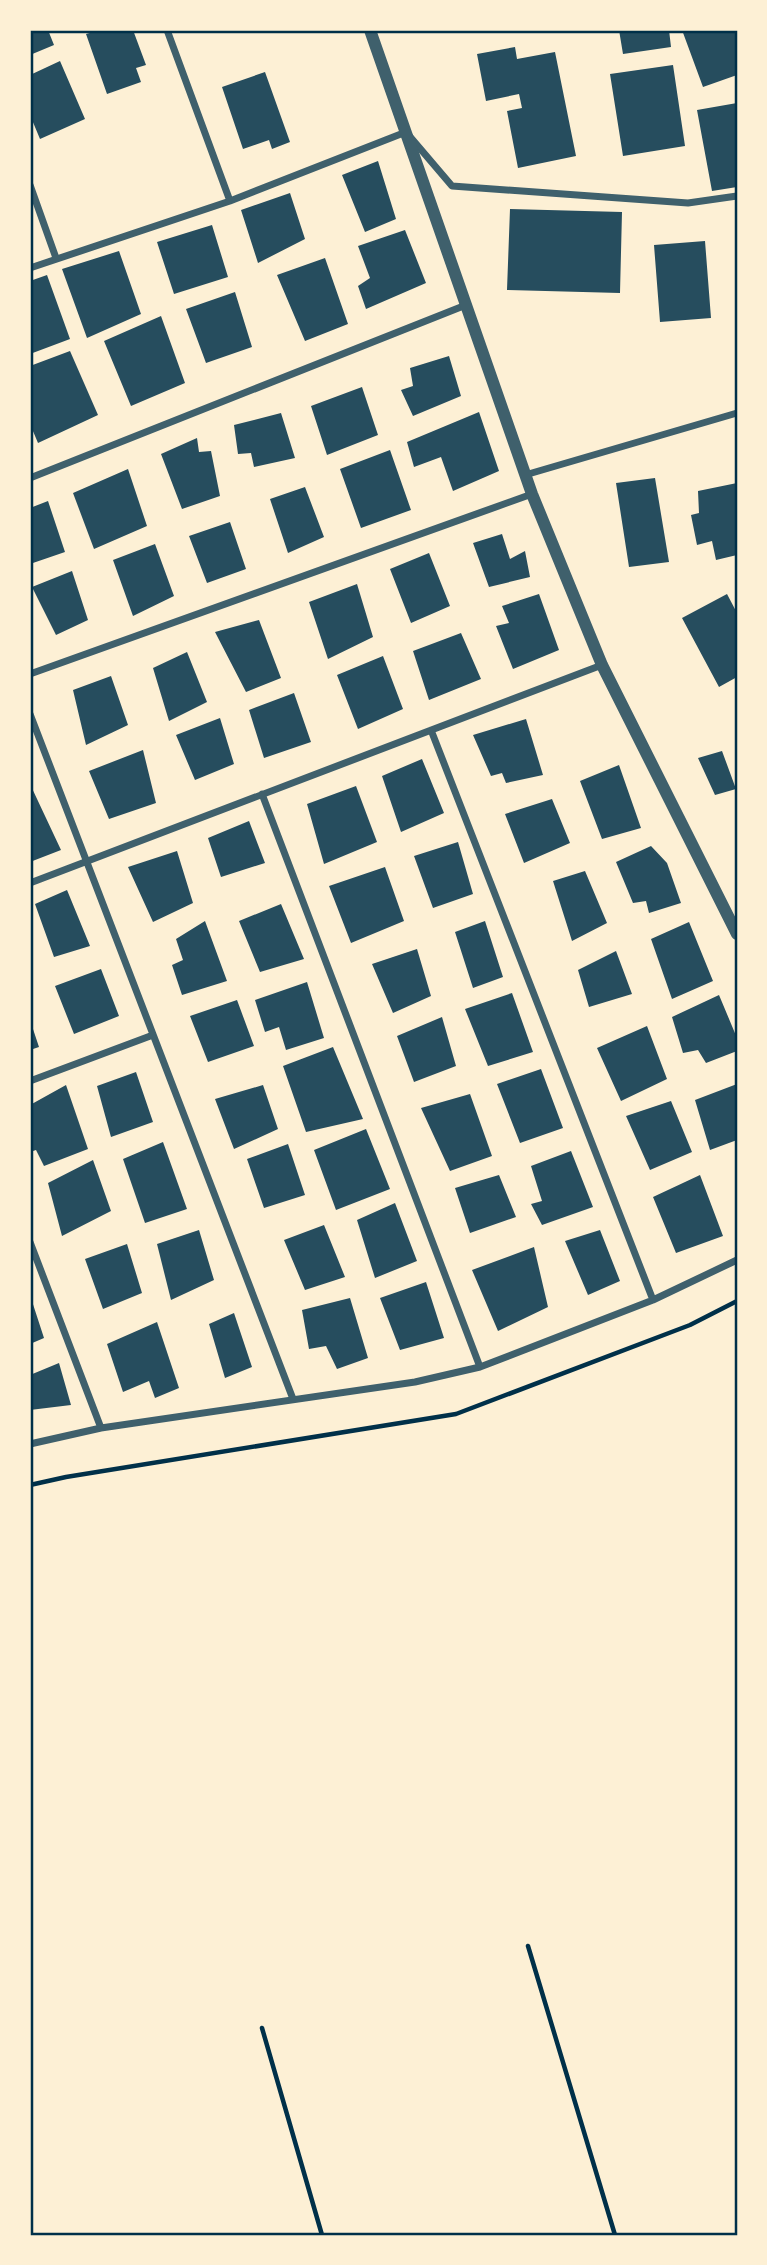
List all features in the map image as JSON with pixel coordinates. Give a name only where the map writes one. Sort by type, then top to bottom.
[{"type":"street","points":[[167,30],[230,201]]},
{"type":"street","points":[[370,30],[524,475],[602,665],[737,934]]},
{"type":"street","points":[[30,268],[230,201],[406,132]]},
{"type":"street","points":[[406,132],[452,186],[688,203],[737,196]]},
{"type":"street","points":[[30,185],[56,258]]},
{"type":"street","points":[[30,478],[466,305]]},
{"type":"street","points":[[524,475],[737,413]]},
{"type":"street","points":[[30,674],[532,494]]},
{"type":"street","points":[[30,883],[602,665]]},
{"type":"street","points":[[30,714],[293,1399]]},
{"type":"street","points":[[431,730],[653,1300]]},
{"type":"street","points":[[262,794],[480,1367]]},
{"type":"street","points":[[30,1081],[153,1035]]},
{"type":"street","points":[[30,1242],[101,1428]]},
{"type":"street","points":[[30,1444],[101,1428],[415,1382],[480,1367],[653,1300],[737,1260]]},
{"type":"path","points":[[30,1485],[456,1415],[690,1325],[737,1301]]},
{"type":"path","points":[[528,1946],[615,2235]]},
{"type":"path","points":[[262,2028],[322,2235]]},
{"type":"building","points":[[30,30],[48,30],[54,45],[30,55]]},
{"type":"building","points":[[100,30],[133,30],[146,65],[136,68],[141,82],[107,94],[86,34]]},
{"type":"building","points":[[619,30],[669,30],[671,47],[623,54]]},
{"type":"building","points":[[682,30],[737,30],[737,75],[703,87]]},
{"type":"building","points":[[515,47],[517,59],[555,52],[576,156],[518,168],[507,111],[522,108],[519,94],[486,101],[477,54]]},
{"type":"building","points":[[60,61],[85,119],[40,139],[30,115],[30,75]]},
{"type":"building","points":[[673,65],[685,146],[623,156],[610,74]]},
{"type":"building","points":[[265,72],[290,142],[272,149],[269,140],[243,149],[222,87]]},
{"type":"building","points":[[737,103],[737,187],[712,191],[697,110]]},
{"type":"building","points":[[378,161],[396,219],[365,232],[342,175]]},
{"type":"building","points":[[290,193],[305,239],[258,263],[241,210]]},
{"type":"building","points":[[510,209],[622,212],[620,293],[507,290]]},
{"type":"building","points":[[212,225],[228,277],[174,294],[157,242]]},
{"type":"building","points":[[405,230],[426,283],[366,309],[358,286],[370,278],[358,246]]},
{"type":"building","points":[[705,241],[711,318],[660,322],[654,245]]},
{"type":"building","points":[[119,251],[141,314],[87,338],[62,269]]},
{"type":"building","points":[[325,258],[348,324],[305,341],[277,275]]},
{"type":"building","points":[[47,275],[70,339],[30,354],[30,281]]},
{"type":"building","points":[[235,292],[252,347],[206,363],[186,309]]},
{"type":"building","points":[[161,316],[185,383],[131,406],[104,341]]},
{"type":"building","points":[[70,351],[98,415],[38,443],[30,424],[30,366]]},
{"type":"building","points":[[449,356],[461,396],[413,416],[401,390],[413,386],[410,368]]},
{"type":"building","points":[[362,387],[378,435],[327,455],[311,406]]},
{"type":"building","points":[[479,412],[499,471],[453,491],[441,457],[414,467],[407,442]]},
{"type":"building","points":[[281,413],[295,458],[254,467],[251,453],[238,454],[234,425]]},
{"type":"building","points":[[197,438],[199,452],[211,451],[220,496],[182,509],[161,454]]},
{"type":"building","points":[[390,450],[411,510],[361,528],[340,469]]},
{"type":"building","points":[[128,469],[147,526],[94,549],[73,493]]},
{"type":"building","points":[[655,478],[669,562],[629,567],[616,483]]},
{"type":"building","points":[[737,483],[737,555],[716,560],[712,541],[697,545],[691,515],[699,513],[698,491]]},
{"type":"building","points":[[305,487],[324,537],[288,553],[270,499]]},
{"type":"building","points":[[48,501],[65,552],[30,564],[30,508]]},
{"type":"building","points":[[230,522],[246,569],[207,583],[189,536]]},
{"type":"building","points":[[502,534],[510,559],[525,551],[530,577],[489,587],[473,543]]},
{"type":"building","points":[[155,544],[174,596],[133,616],[113,560]]},
{"type":"building","points":[[429,553],[450,606],[411,623],[390,569]]},
{"type":"building","points":[[72,571],[88,620],[56,635],[32,587]]},
{"type":"building","points":[[357,584],[373,637],[328,659],[309,602]]},
{"type":"building","points":[[539,594],[559,650],[513,669],[496,626],[509,623],[502,606]]},
{"type":"building","points":[[727,594],[737,613],[737,677],[719,687],[682,618]]},
{"type":"building","points":[[259,620],[281,678],[246,692],[215,632]]},
{"type":"building","points":[[461,633],[481,679],[429,700],[413,651]]},
{"type":"building","points":[[187,652],[207,702],[169,721],[153,668]]},
{"type":"building","points":[[383,656],[403,709],[358,729],[337,675]]},
{"type":"building","points":[[111,676],[128,725],[86,745],[73,690]]},
{"type":"building","points":[[294,693],[311,742],[264,758],[249,710]]},
{"type":"building","points":[[220,718],[234,764],[195,780],[176,735]]},
{"type":"building","points":[[526,719],[543,775],[506,783],[502,773],[491,776],[473,735]]},
{"type":"building","points":[[143,750],[156,803],[109,819],[89,771]]},
{"type":"building","points":[[722,751],[736,789],[715,795],[698,758]]},
{"type":"building","points":[[422,759],[444,813],[401,832],[382,776]]},
{"type":"building","points":[[619,765],[641,828],[602,839],[580,781]]},
{"type":"building","points":[[30,784],[61,850],[30,862]]},
{"type":"building","points":[[356,786],[377,842],[324,864],[307,804]]},
{"type":"building","points":[[552,799],[570,843],[524,863],[505,814]]},
{"type":"building","points":[[249,821],[265,863],[221,877],[208,838]]},
{"type":"building","points":[[458,842],[473,894],[433,908],[414,856]]},
{"type":"building","points":[[651,846],[667,863],[681,903],[649,913],[646,901],[633,903],[616,862]]},
{"type":"building","points":[[177,851],[193,903],[153,922],[128,867]]},
{"type":"building","points":[[385,867],[404,921],[351,943],[329,886]]},
{"type":"building","points":[[585,871],[607,923],[572,941],[553,881]]},
{"type":"building","points":[[67,890],[90,946],[54,957],[35,904]]},
{"type":"building","points":[[281,904],[304,959],[260,972],[239,921]]},
{"type":"building","points":[[205,921],[227,981],[182,995],[172,965],[183,960],[176,939]]},
{"type":"building","points":[[485,921],[503,977],[473,988],[455,932]]},
{"type":"building","points":[[689,922],[713,981],[672,999],[651,939]]},
{"type":"building","points":[[417,949],[431,996],[393,1013],[372,964]]},
{"type":"building","points":[[616,951],[632,994],[589,1007],[578,970]]},
{"type":"building","points":[[101,969],[119,1016],[74,1034],[55,986]]},
{"type":"building","points":[[307,982],[324,1038],[286,1050],[279,1027],[265,1032],[255,1000]]},
{"type":"building","points":[[512,993],[533,1052],[488,1066],[465,1009]]},
{"type":"building","points":[[719,995],[737,1038],[737,1051],[706,1063],[698,1050],[683,1053],[672,1017]]},
{"type":"building","points":[[237,1000],[254,1046],[208,1062],[190,1016]]},
{"type":"building","points":[[442,1017],[456,1066],[414,1082],[397,1036]]},
{"type":"building","points":[[30,1020],[39,1047],[30,1050]]},
{"type":"building","points":[[647,1026],[667,1079],[621,1101],[597,1048]]},
{"type":"building","points":[[333,1047],[363,1119],[306,1132],[283,1066]]},
{"type":"building","points":[[541,1069],[563,1128],[520,1143],[497,1084]]},
{"type":"building","points":[[136,1072],[153,1122],[111,1137],[97,1086]]},
{"type":"building","points":[[737,1084],[737,1140],[710,1150],[695,1100]]},
{"type":"building","points":[[66,1085],[88,1149],[44,1166],[36,1150],[30,1152],[30,1105]]},
{"type":"building","points":[[263,1085],[278,1129],[234,1149],[215,1099]]},
{"type":"building","points":[[470,1094],[492,1156],[450,1171],[421,1108]]},
{"type":"building","points":[[671,1101],[692,1152],[650,1170],[626,1116]]},
{"type":"building","points":[[366,1129],[390,1189],[336,1210],[314,1150]]},
{"type":"building","points":[[163,1142],[187,1209],[145,1223],[123,1159]]},
{"type":"building","points":[[288,1144],[305,1195],[264,1208],[247,1159]]},
{"type":"building","points":[[571,1151],[593,1207],[542,1225],[531,1204],[542,1201],[531,1166]]},
{"type":"building","points":[[93,1160],[111,1211],[62,1236],[48,1183]]},
{"type":"building","points":[[499,1175],[516,1217],[470,1233],[455,1188]]},
{"type":"building","points":[[700,1175],[723,1236],[676,1253],[653,1197]]},
{"type":"building","points":[[395,1203],[417,1261],[375,1278],[357,1220]]},
{"type":"building","points":[[324,1225],[345,1277],[305,1290],[284,1240]]},
{"type":"building","points":[[199,1230],[214,1280],[171,1300],[157,1244]]},
{"type":"building","points":[[600,1230],[620,1281],[588,1295],[565,1241]]},
{"type":"building","points":[[127,1244],[142,1293],[103,1309],[85,1259]]},
{"type":"building","points":[[534,1247],[548,1307],[498,1331],[472,1270]]},
{"type":"building","points":[[426,1282],[444,1338],[400,1350],[380,1298]]},
{"type":"building","points":[[30,1295],[44,1338],[30,1344]]},
{"type":"building","points":[[350,1298],[368,1358],[337,1369],[326,1346],[309,1349],[302,1310]]},
{"type":"building","points":[[234,1313],[252,1367],[225,1378],[209,1324]]},
{"type":"building","points":[[157,1322],[179,1388],[155,1398],[149,1381],[123,1392],[107,1344]]},
{"type":"building","points":[[59,1363],[71,1405],[30,1410],[30,1375]]}]
